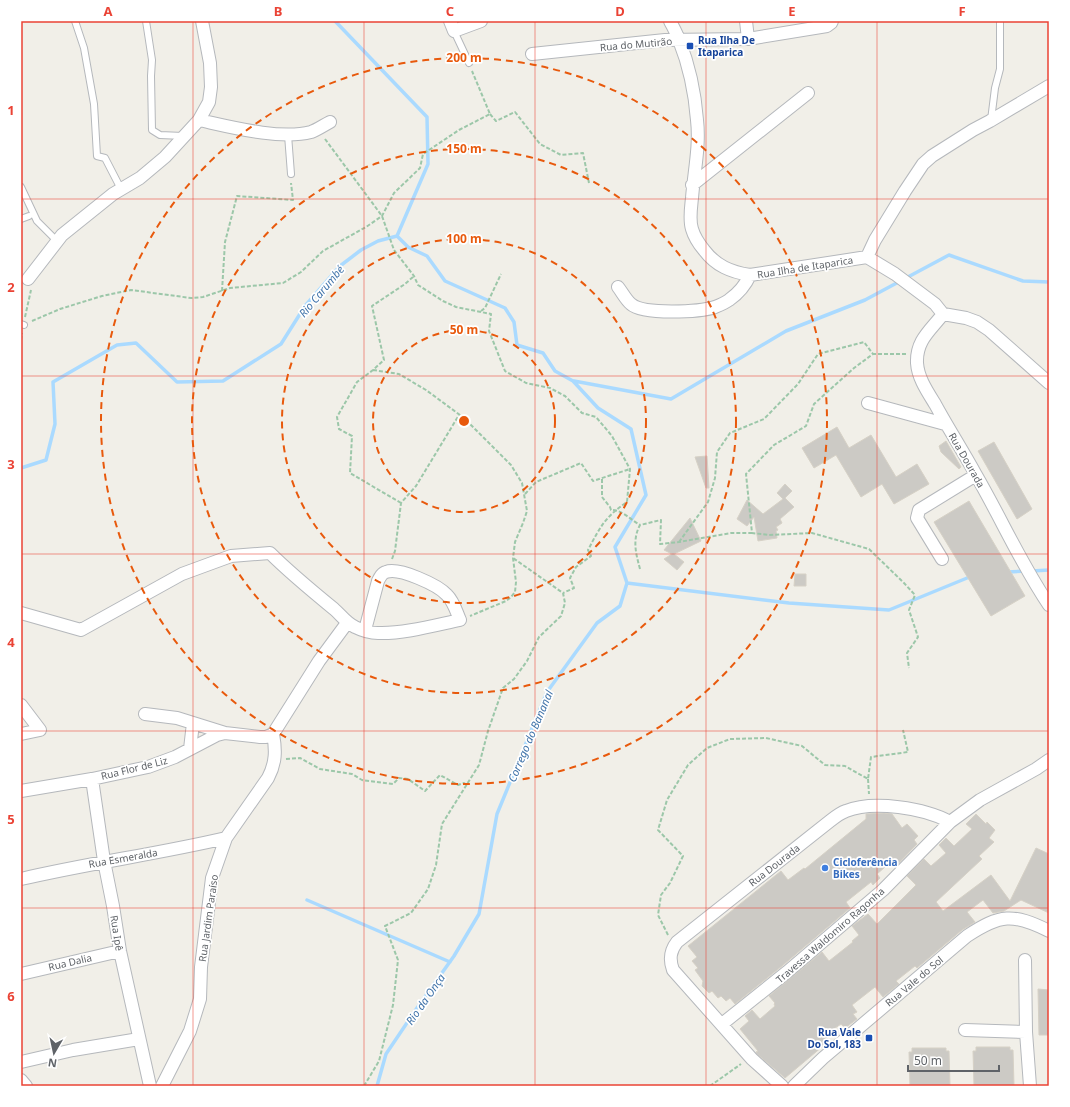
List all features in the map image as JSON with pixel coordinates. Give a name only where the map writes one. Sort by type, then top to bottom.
[{"type":"street","points":[[32,274],[62,235],[113,194],[140,178],[160,161],[199,120],[209,102],[211,87],[210,63],[202,21]]},
{"type":"street","points":[[452,26],[481,21]]},
{"type":"street","name":"Rua Ilha de Itaparica","points":[[670,21],[679,40],[692,87],[698,120],[698,146],[692,185],[692,229],[699,244],[708,255],[719,265],[734,272],[750,275],[867,257],[895,274],[935,304],[943,314]]},
{"type":"street","points":[[746,21],[748,39]]},
{"type":"street","name":"Rua do Mutirão","points":[[532,54],[665,40],[702,38],[748,39],[827,26],[832,21]]},
{"type":"street","points":[[867,257],[875,240],[923,164],[945,147],[1049,86]]},
{"type":"street","points":[[692,185],[808,92]]},
{"type":"street","points":[[199,120],[288,135],[312,132],[330,122]]},
{"type":"street","points":[[618,287],[631,304],[640,308],[656,312],[681,311],[714,307],[729,300],[744,288],[750,275]]},
{"type":"street","points":[[943,314],[966,318],[977,322],[989,330],[1049,383]]},
{"type":"street","name":"Rua Dourada","points":[[943,314],[923,337],[919,346],[917,354],[918,371],[945,424],[976,475],[1025,565],[1049,605]]},
{"type":"street","points":[[868,404],[945,424]]},
{"type":"street","points":[[942,560],[917,518],[919,510],[976,475]]},
{"type":"street","points":[[21,613],[81,630],[182,574],[231,556],[270,553],[288,571],[334,609],[347,623],[355,627],[365,630],[378,633],[432,626],[460,620],[454,604],[446,594],[433,585],[408,574],[387,571],[382,574],[378,581],[365,630]]},
{"type":"street","points":[[270,736],[319,660],[347,623]]},
{"type":"street","points":[[21,705],[40,730],[21,734]]},
{"type":"street","points":[[145,714],[177,718],[225,733]]},
{"type":"street","points":[[190,749],[193,723]]},
{"type":"street","name":"Rua Flor de Liz","points":[[21,791],[92,779],[160,763],[175,758],[217,735],[225,733],[270,736]]},
{"type":"street","name":"Rua Jardim Paraíso","points":[[162,1086],[190,1031],[200,1000],[201,967],[212,878],[226,838],[273,769],[275,747],[270,736]]},
{"type":"street","points":[[950,822],[980,800],[1036,769],[1049,760]]},
{"type":"street","name":"Rua Ipê","points":[[92,779],[104,862],[120,951],[150,1086]]},
{"type":"street","name":"Rua Dourada","points":[[673,947],[684,936],[830,821],[845,811],[859,807],[896,807],[927,812],[950,822]]},
{"type":"street","name":"Travessa Waldomiro Ragonha","points":[[722,1024],[787,972],[883,890],[950,822]]},
{"type":"street","name":"Rua Esmeralda","points":[[21,879],[226,838]]},
{"type":"street","name":"Rua Vale do Sol","points":[[794,1086],[823,1058],[979,927],[1002,918],[1015,918],[1027,921],[1049,931]]},
{"type":"street","points":[[673,947],[670,959],[673,970],[750,1057],[782,1086]]},
{"type":"street","name":"Rua Dalia","points":[[21,974],[120,951]]},
{"type":"street","points":[[1025,960],[1026,1032],[1030,1086]]},
{"type":"street","points":[[965,1030],[1026,1032]]},
{"type":"street","points":[[21,1062],[73,1050],[139,1039]]},
{"type":"street","points":[[21,1080],[26,1086]]},
{"type":"lane","points":[[75,21],[84,48],[94,104],[97,156],[105,158],[121,189]]},
{"type":"lane","points":[[146,21],[152,60],[152,130],[160,135],[185,136]]},
{"type":"lane","points":[[990,121],[995,88],[1000,69],[1000,21]]},
{"type":"lane","points":[[452,26],[469,63]]},
{"type":"lane","points":[[288,135],[291,174]]},
{"type":"lane","points":[[21,187],[37,221],[57,241]]},
{"type":"lane","points":[[21,219],[29,216]]},
{"type":"path","points":[[469,63],[490,114],[496,121],[515,112],[540,144],[561,155],[583,153],[589,183]]},
{"type":"path","points":[[22,325],[60,309],[102,296],[131,290],[191,298],[203,297],[230,288],[283,283],[301,272],[323,251],[366,227],[382,216],[394,193],[420,168],[423,154],[470,123],[490,114]]},
{"type":"path","points":[[317,129],[382,216],[393,245],[414,276],[418,285],[443,301],[456,307],[491,314],[489,331],[505,371],[526,382],[550,388],[564,396],[582,413],[596,417],[612,436],[630,469],[627,502],[615,510],[602,523],[588,550],[591,556],[576,567],[570,578],[574,588],[563,593]]},
{"type":"path","points":[[222,291],[225,242],[237,196],[293,200],[292,193]]},
{"type":"path","points":[[22,325],[32,274]]},
{"type":"path","points":[[481,311],[485,308],[501,274]]},
{"type":"path","points":[[401,503],[350,473],[352,436],[339,429],[337,417],[357,382],[384,360],[372,306],[405,284],[414,276]]},
{"type":"path","points":[[679,542],[708,502],[715,478],[717,452],[730,433],[764,419],[798,384],[818,354],[864,342],[873,354]]},
{"type":"path","points":[[752,533],[746,474],[774,445],[806,426],[814,404],[854,368],[873,354],[917,354]]},
{"type":"path","points":[[373,370],[399,374],[426,390],[459,415],[511,465],[522,483],[527,511],[515,542],[513,558],[516,592],[511,597],[485,611],[460,620]]},
{"type":"path","points":[[387,571],[395,551],[401,503],[416,486],[459,415]]},
{"type":"path","points":[[524,494],[536,482],[581,463],[593,481],[630,469]]},
{"type":"path","points":[[602,479],[602,497],[611,510],[621,512],[640,525],[661,520],[660,544],[731,533],[769,535],[812,533],[868,549],[915,595],[909,610],[918,637],[906,653],[909,668]]},
{"type":"path","points":[[640,525],[636,533],[635,550],[640,569]]},
{"type":"path","points":[[364,1086],[379,1061],[393,1005],[398,960],[385,926],[412,913],[428,889],[436,865],[442,824],[479,765],[488,731],[503,688],[514,678],[527,661],[539,637],[560,616],[565,603],[563,593],[513,558]]},
{"type":"path","points":[[673,947],[658,915],[661,895],[670,883],[684,856],[658,830],[667,800],[688,765],[707,748],[730,739],[766,738],[802,746],[825,765],[845,766],[868,779],[871,757],[908,752],[903,730]]},
{"type":"path","points":[[275,759],[300,758],[320,769],[352,774],[362,780],[393,784],[399,778],[408,779],[425,791],[440,775],[458,785],[464,783],[467,785]]},
{"type":"path","points":[[710,1086],[750,1057]]},
{"type":"building","points":[[837,427],[849,448],[871,435],[896,477],[917,464],[929,484],[894,504],[882,484],[861,497],[836,455],[814,468],[802,448]]},
{"type":"building","points":[[946,441],[961,467],[959,469],[941,452],[939,446]]},
{"type":"building","points":[[994,442],[1032,509],[1017,519],[978,451]]},
{"type":"building","points":[[707,456],[709,488],[706,488],[695,457]]},
{"type":"building","points":[[785,484],[792,491],[785,498],[794,507],[780,519],[782,523],[776,527],[778,530],[776,531],[777,538],[758,541],[754,517],[747,526],[737,519],[747,500],[763,514],[783,499],[777,493]]},
{"type":"building","points":[[969,501],[1025,596],[991,616],[934,522]]},
{"type":"building","points":[[690,518],[701,541],[674,554],[684,562],[677,570],[664,559],[672,554],[664,550]]},
{"type":"building","points":[[795,574],[806,574],[806,586],[794,586]]},
{"type":"building","points":[[866,814],[892,814],[902,828],[907,824],[918,836],[914,840],[917,844],[896,866],[892,861],[877,874],[880,878],[873,885],[871,882],[846,902],[850,908],[735,1004],[730,998],[726,1001],[721,996],[718,998],[712,991],[709,993],[702,986],[703,981],[695,970],[698,968],[692,961],[697,957],[688,946],[781,871],[788,880],[804,868],[805,869],[866,819]]},
{"type":"building","points":[[976,814],[986,824],[987,822],[995,830],[989,838],[994,842],[979,856],[982,859],[936,902],[943,911],[991,875],[1010,901],[1036,848],[1049,854],[1049,913],[1021,900],[1004,911],[993,913],[983,900],[967,912],[975,922],[962,930],[917,968],[915,966],[896,981],[899,984],[883,997],[875,987],[852,1005],[857,1012],[853,1014],[857,1019],[845,1028],[841,1024],[825,1035],[829,1041],[785,1078],[757,1054],[756,1052],[758,1051],[740,1029],[749,1021],[745,1016],[752,1010],[760,1019],[775,1006],[775,1003],[769,996],[822,952],[829,961],[853,942],[852,941],[859,935],[852,926],[868,914],[877,924],[916,885],[907,876],[924,859],[931,866],[946,853],[939,845],[946,838],[954,846],[972,829],[966,824]]},
{"type":"building","points":[[1038,989],[1049,990],[1049,1035],[1039,1035]]},
{"type":"building","points":[[976,1047],[1010,1047],[1010,1050],[1013,1050],[1014,1086],[974,1086],[973,1051],[976,1051]]},
{"type":"building","points":[[912,1048],[946,1048],[946,1051],[949,1051],[950,1086],[910,1086],[909,1052],[912,1052]]},
{"type":"waterway","points":[[335,21],[427,117],[428,164],[397,236]]},
{"type":"waterway","name":"Rio Carumbé","points":[[21,468],[46,460],[55,424],[53,382],[117,345],[136,343],[177,382],[223,381],[281,344],[305,306],[340,266],[361,250],[378,241],[397,236],[408,247],[427,256],[445,281],[505,308],[514,322],[517,345],[543,353],[555,371],[573,381],[598,408],[631,429],[646,495],[615,547],[627,583]]},
{"type":"waterway","points":[[574,381],[671,399],[786,331],[865,300],[949,255],[1023,281],[1049,282]]},
{"type":"waterway","points":[[1032,571],[1049,570]]},
{"type":"waterway","points":[[1008,572],[1026,571]]},
{"type":"waterway","points":[[627,583],[789,603],[889,610],[972,576]]},
{"type":"waterway","name":"Corrego do Bananal","points":[[377,1086],[386,1054],[454,956],[479,914],[497,814],[547,692],[597,623],[620,606],[627,583]]},
{"type":"waterway","points":[[307,900],[450,962]]},
{"type":"place","name":"Rua Ilha De Itaparica","points":[[690,46]]},
{"type":"place","name":"Cicloferência Bikes","points":[[825,868]]},
{"type":"place","name":"Rua Vale Do Sol, 183","points":[[869,1038]]},
{"type":"water label","name":"Rio da Onça","points":[[425,999]]}]
